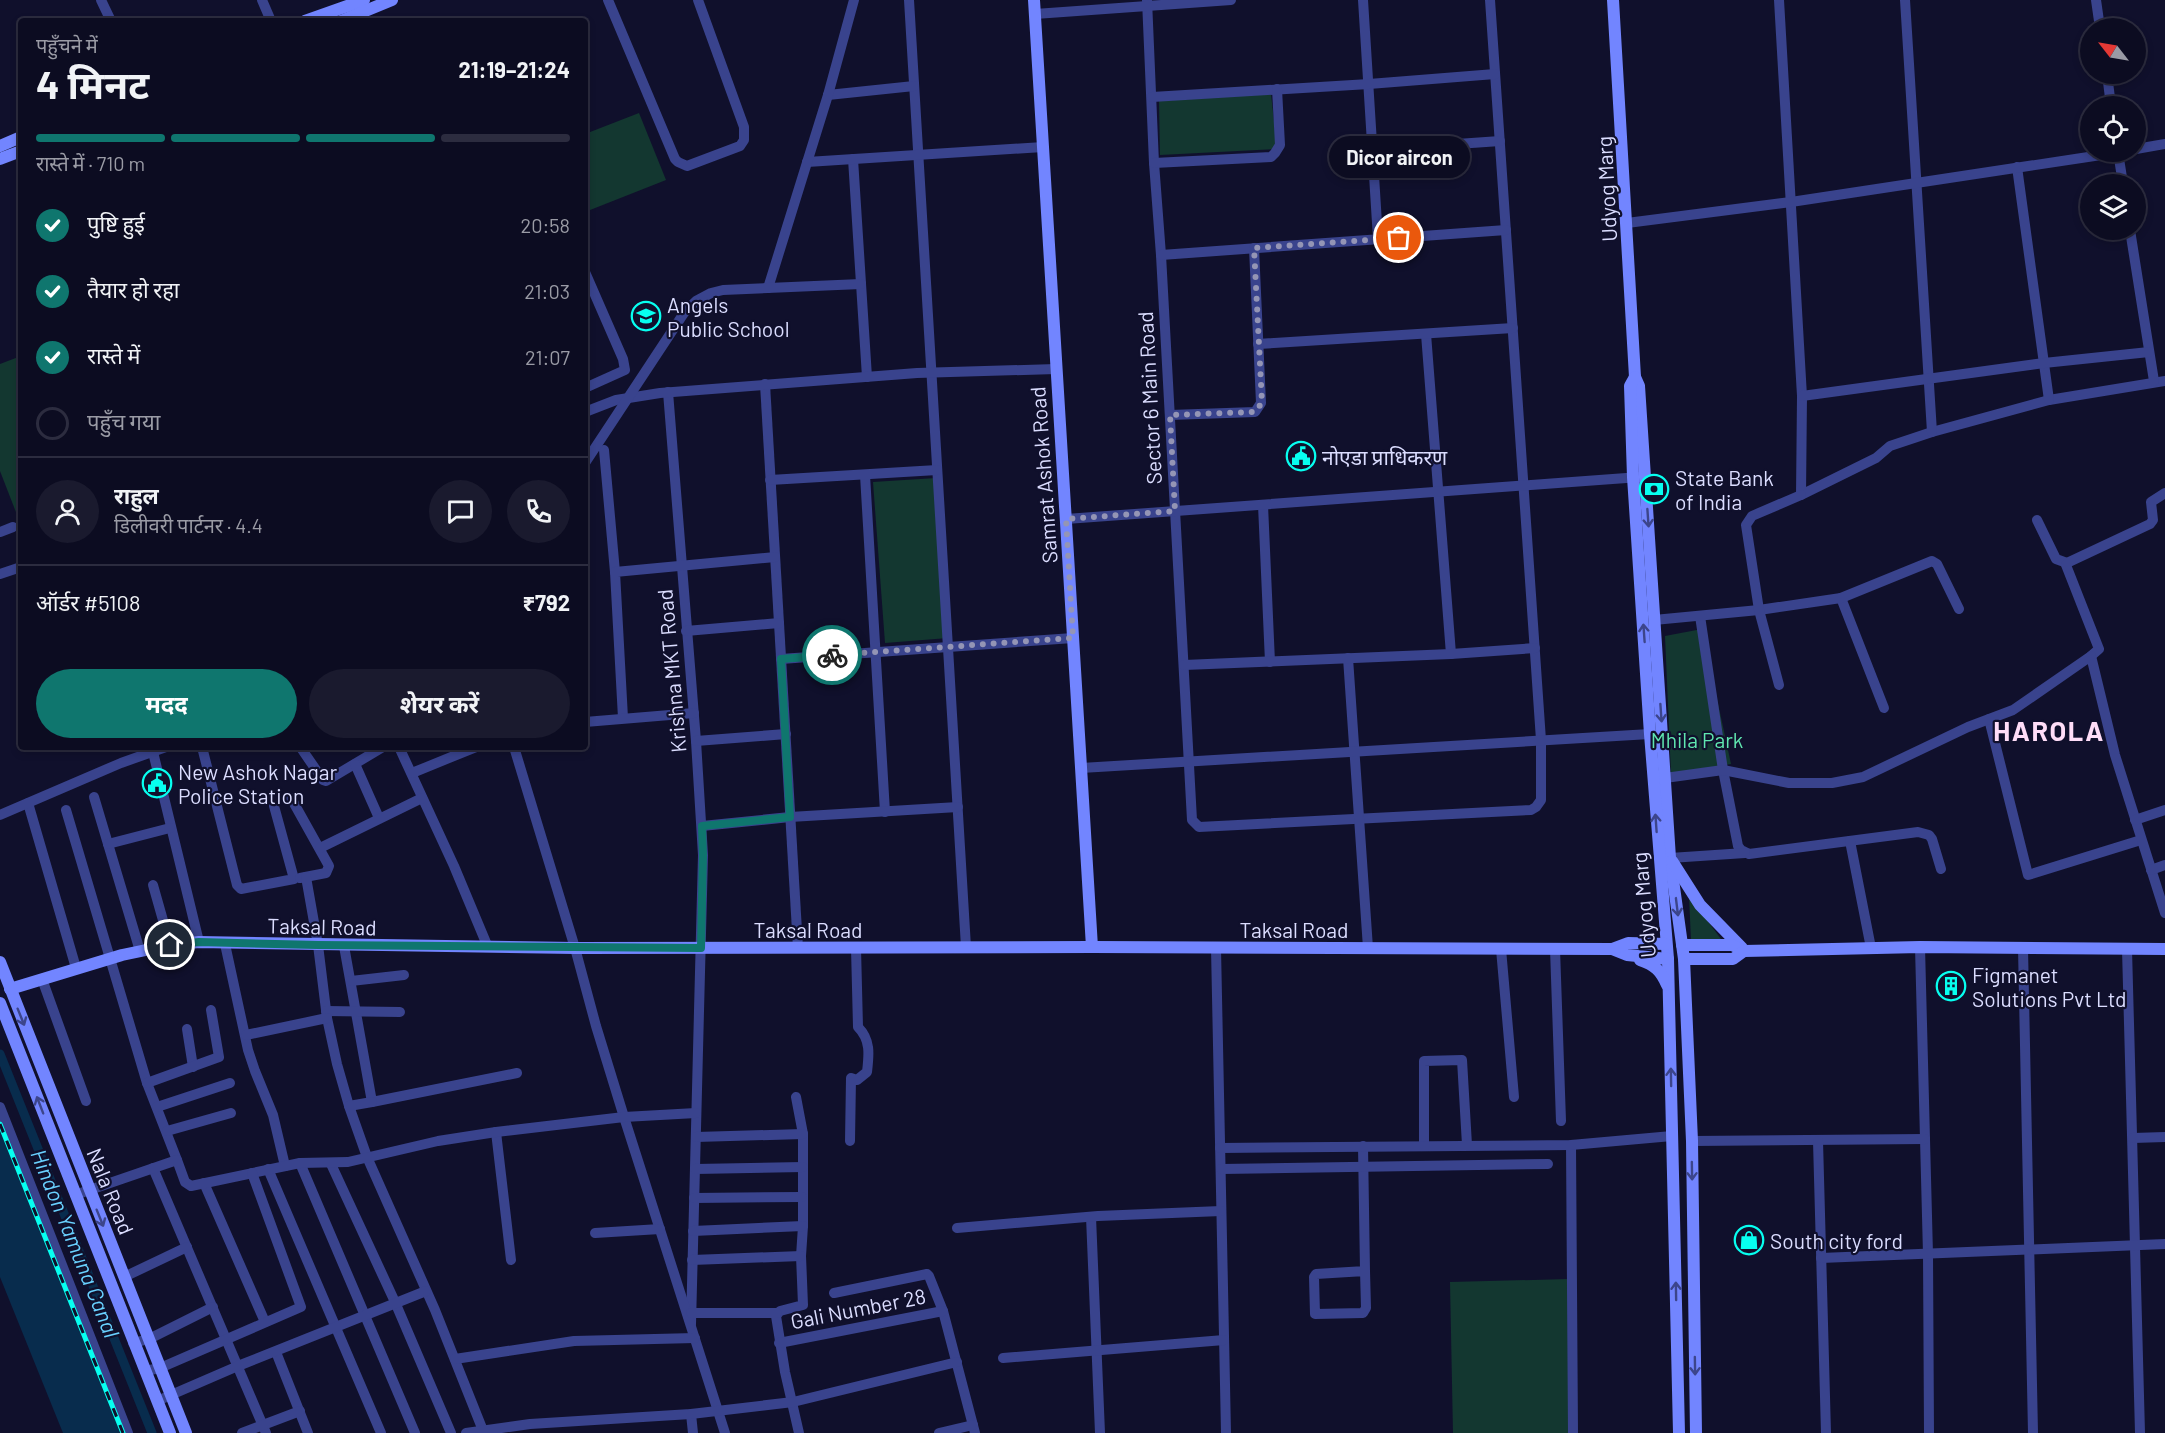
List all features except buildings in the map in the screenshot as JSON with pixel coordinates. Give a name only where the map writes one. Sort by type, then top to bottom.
[{"type":"street","points":[[101,0],[110,18]]},
{"type":"street","points":[[262,0],[270,18]]},
{"type":"street","points":[[313,18],[364,0]]},
{"type":"street","points":[[348,18],[392,0]]},
{"type":"street","points":[[608,0],[675,159],[687,166],[740,146],[744,133],[744,127],[698,0]]},
{"type":"street","points":[[768,288],[828,95],[854,0]]},
{"type":"street","points":[[909,0],[966,947]]},
{"type":"street","name":"Samrat Ashok Road","points":[[1034,0],[1092,947]]},
{"type":"street","points":[[1035,14],[1147,3],[1231,0]]},
{"type":"street","points":[[1363,0],[1378,239]]},
{"type":"street","points":[[1359,817],[1531,810],[1541,800],[1541,740],[1490,0]]},
{"type":"street","name":"Udyog Marg","points":[[1613,0],[1635,377],[1638,386],[1639,477],[1650,734],[1668,959],[1679,1433]]},
{"type":"street","points":[[1779,0],[1802,396],[1801,495]]},
{"type":"street","points":[[1905,0],[1932,432]]},
{"type":"street","points":[[2096,0],[2099,18]]},
{"type":"street","name":"Sector 6 Main Road","points":[[1147,3],[1154,163],[1192,820],[1199,827],[1359,817]]},
{"type":"street","points":[[1152,97],[1495,74]]},
{"type":"street","points":[[828,95],[914,86]]},
{"type":"street","points":[[1154,163],[1271,156],[1280,145],[1277,89]]},
{"type":"street","points":[[0,146],[18,138]]},
{"type":"street","points":[[1372,150],[1500,141]]},
{"type":"street","points":[[2146,147],[2165,144]]},
{"type":"street","points":[[807,162],[1043,147]]},
{"type":"street","points":[[0,159],[18,152]]},
{"type":"street","points":[[1627,223],[1791,202],[2080,157]]},
{"type":"street","points":[[853,159],[867,377]]},
{"type":"street","points":[[2017,166],[2049,400]]},
{"type":"street","points":[[1161,255],[1506,230]]},
{"type":"street","points":[[1779,685],[1759,610],[1746,525],[1752,516],[1876,458],[1890,446],[1932,432],[2049,400],[2160,381],[2149,352],[2132,240]]},
{"type":"street","points":[[1170,415],[1254,412],[1262,403],[1254,248]]},
{"type":"street","points":[[588,279],[626,370],[588,387]]},
{"type":"street","points":[[588,459],[631,397],[674,326],[696,301],[723,290],[861,284]]},
{"type":"street","points":[[1258,344],[1513,328]]},
{"type":"street","points":[[1426,334],[1451,654]]},
{"type":"street","points":[[1802,396],[2044,363],[2149,352]]},
{"type":"street","points":[[588,411],[616,400],[668,392],[932,372],[1056,369]]},
{"type":"street","points":[[765,384],[798,948]]},
{"type":"street","name":"Krishna MKT Road","points":[[668,392],[703,855],[691,1318]]},
{"type":"street","points":[[604,450],[615,572],[623,718]]},
{"type":"street","points":[[770,480],[938,470]]},
{"type":"street","points":[[865,475],[885,812]]},
{"type":"street","points":[[1066,519],[1639,477]]},
{"type":"street","name":"Udyog Marg","points":[[1639,477],[1654,620],[1671,858],[1684,958],[1692,1141],[1696,1433]]},
{"type":"street","points":[[2037,520],[2056,559],[2067,563],[2150,524],[2153,520],[2151,502],[2165,493]]},
{"type":"street","points":[[1263,505],[1270,662]]},
{"type":"street","points":[[0,532],[13,527]]},
{"type":"street","points":[[615,572],[775,557]]},
{"type":"street","points":[[1654,620],[1759,610],[1841,598],[1934,561],[1959,609]]},
{"type":"street","points":[[1665,778],[1723,770],[1789,783],[1833,783],[1849,780],[1863,777],[2013,710],[2091,656],[2099,648],[2066,567],[2067,563]]},
{"type":"street","points":[[0,574],[18,569]]},
{"type":"street","points":[[1841,598],[1884,708]]},
{"type":"street","points":[[1700,616],[1723,770],[1738,846],[1745,853]]},
{"type":"street","points":[[686,631],[779,623]]},
{"type":"street","points":[[781,659],[1073,638]]},
{"type":"street","points":[[1184,665],[1451,654],[1534,648]]},
{"type":"street","points":[[2091,656],[2115,755],[2165,911]]},
{"type":"street","points":[[1348,658],[1368,948]]},
{"type":"street","points":[[588,722],[694,713]]},
{"type":"street","points":[[1989,719],[2028,875],[2141,840]]},
{"type":"street","points":[[696,741],[786,734]]},
{"type":"street","points":[[1081,768],[1650,734]]},
{"type":"street","points":[[0,815],[121,763],[158,750]]},
{"type":"street","points":[[203,750],[237,885],[244,890],[322,875],[328,869],[329,866],[320,848],[291,798]]},
{"type":"street","points":[[302,750],[324,781],[378,750]]},
{"type":"street","points":[[400,750],[454,866],[487,945]]},
{"type":"street","points":[[412,773],[469,750]]},
{"type":"street","points":[[514,750],[624,1117],[691,1318],[695,1338],[725,1433]]},
{"type":"street","points":[[153,752],[199,942]]},
{"type":"street","points":[[355,764],[379,818]]},
{"type":"street","points":[[94,797],[140,951]]},
{"type":"street","points":[[320,848],[422,798]]},
{"type":"street","points":[[28,803],[76,968]]},
{"type":"street","points":[[274,807],[294,879]]},
{"type":"street","points":[[702,826],[790,817],[958,807]]},
{"type":"street","points":[[66,810],[147,1083],[187,1184],[191,1186],[300,1163],[331,1164],[438,1141],[496,1132],[624,1117],[696,1113]]},
{"type":"street","points":[[2135,820],[2165,810]]},
{"type":"street","points":[[108,844],[170,828]]},
{"type":"street","points":[[1744,951],[1700,905],[1671,858],[1745,853],[1918,832],[1932,839],[1941,869]]},
{"type":"street","points":[[1850,841],[1871,948]]},
{"type":"street","points":[[2151,870],[2165,865]]},
{"type":"street","points":[[306,877],[327,1015],[349,1106],[367,1157],[455,1359],[483,1431]]},
{"type":"street","points":[[153,885],[170,945]]},
{"type":"street","name":"Taksal Road","points":[[10,989],[109,958],[170,945],[199,942],[575,948],[1612,949],[1628,943],[1666,944]]},
{"type":"street","points":[[225,944],[255,1071],[273,1115],[285,1166]]},
{"type":"street","points":[[1682,945],[1732,945],[1744,951],[1920,947],[2165,949]]},
{"type":"street","points":[[344,946],[372,1102]]},
{"type":"street","points":[[1920,947],[1928,1254],[1929,1433]]},
{"type":"street","points":[[850,1142],[851,1078],[857,1080],[867,1072],[869,1050],[865,1034],[858,1027],[855,948]]},
{"type":"street","points":[[1216,948],[1226,1433]]},
{"type":"street","points":[[2023,948],[2033,1433]]},
{"type":"street","points":[[1501,949],[1514,1097]]},
{"type":"street","points":[[1555,949],[1561,1121]]},
{"type":"street","name":"Taksal Road","points":[[1612,949],[1627,955],[1668,959]]},
{"type":"street","points":[[2127,949],[2140,1433]]},
{"type":"street","points":[[1684,958],[1733,959],[1744,951]]},
{"type":"street","points":[[1627,955],[1656,967],[1662,973],[1669,989]]},
{"type":"street","name":"Nala Road","points":[[0,962],[186,1433]]},
{"type":"street","points":[[351,981],[404,975]]},
{"type":"street","points":[[42,980],[86,1101]]},
{"type":"street","name":"Nala Road","points":[[0,1003],[170,1433]]},
{"type":"street","points":[[147,1083],[218,1058],[220,1055],[212,1010]]},
{"type":"street","points":[[246,1035],[327,1015],[356,1011],[400,1012]]},
{"type":"street","points":[[187,1029],[193,1067]]},
{"type":"street","points":[[1424,1146],[1424,1061],[1456,1060],[1462,1060],[1467,1145]]},
{"type":"street","points":[[349,1106],[516,1074]]},
{"type":"street","points":[[157,1107],[230,1083]]},
{"type":"street","points":[[691,1318],[777,1313],[803,1305],[802,1134],[796,1097]]},
{"type":"street","points":[[0,1107],[128,1433]]},
{"type":"street","points":[[166,1131],[231,1113]]},
{"type":"street","points":[[496,1132],[511,1260]]},
{"type":"street","points":[[696,1137],[802,1134]]},
{"type":"street","points":[[1220,1148],[1571,1145],[1672,1136]]},
{"type":"street","points":[[2133,1138],[2165,1137]]},
{"type":"street","points":[[1692,1141],[1925,1139]]},
{"type":"street","points":[[1818,1141],[1826,1433]]},
{"type":"street","points":[[1571,1145],[1573,1433]]},
{"type":"street","points":[[1363,1146],[1365,1271],[1365,1308],[1363,1313],[1316,1314],[1314,1277],[1316,1274],[1365,1271]]},
{"type":"street","points":[[60,1155],[74,1150]]},
{"type":"street","points":[[75,1195],[177,1160]]},
{"type":"street","points":[[300,1163],[415,1433]]},
{"type":"street","points":[[331,1164],[395,1302],[451,1433]]},
{"type":"street","points":[[1221,1169],[1548,1164]]},
{"type":"street","points":[[695,1168],[803,1167]]},
{"type":"street","points":[[153,1168],[264,1429]]},
{"type":"street","points":[[268,1169],[381,1433]]},
{"type":"street","points":[[145,1371],[160,1368],[225,1338],[302,1307],[252,1173]]},
{"type":"street","points":[[204,1183],[265,1322]]},
{"type":"street","points":[[694,1198],[802,1197]]},
{"type":"street","points":[[957,1228],[1091,1216],[1221,1211]]},
{"type":"street","points":[[1091,1216],[1101,1433]]},
{"type":"street","points":[[693,1231],[803,1226]]},
{"type":"street","points":[[595,1233],[660,1229]]},
{"type":"street","points":[[1821,1258],[2165,1244]]},
{"type":"street","points":[[124,1277],[188,1247]]},
{"type":"street","points":[[692,1260],[801,1256]]},
{"type":"street","points":[[834,1293],[927,1274],[932,1280],[943,1311],[974,1429],[939,1433]]},
{"type":"street","points":[[157,1401],[334,1326],[426,1291]]},
{"type":"street","points":[[134,1343],[149,1339],[213,1307]]},
{"type":"street","name":"Gali Number 28","points":[[779,1343],[943,1311]]},
{"type":"street","points":[[777,1313],[779,1343],[799,1433]]},
{"type":"street","points":[[455,1359],[574,1341],[695,1338]]},
{"type":"street","points":[[1003,1358],[1224,1340]]},
{"type":"street","points":[[276,1352],[308,1433]]},
{"type":"street","points":[[466,1433],[530,1424],[691,1414],[793,1402],[957,1362]]},
{"type":"street","points":[[242,1433],[264,1429],[300,1411]]},
{"type":"street","points":[[691,1414],[693,1433]]},
{"type":"green space","points":[[1271,94],[1277,149],[1160,155],[1159,101]]},
{"type":"green space","points":[[639,113],[666,180],[588,211],[588,133]]},
{"type":"green space","points":[[18,357],[18,517],[0,471],[0,364]]},
{"type":"green space","points":[[936,478],[948,638],[885,643],[873,482]]},
{"type":"green space","name":"Mhila Park","points":[[1702,629],[1731,764],[1671,774],[1665,636]]},
{"type":"green space","points":[[1689,896],[1721,939],[1691,940]]},
{"type":"green space","points":[[1569,1279],[1572,1433],[1453,1433],[1450,1282]]},
{"type":"water","points":[[0,1127],[123,1433],[63,1433],[0,1277]]},
{"type":"waterway","name":"Hindon Yamuna Canal","points":[[0,1054],[152,1433]]},
{"type":"railway","points":[[0,1124],[123,1433]]},
{"type":"way so far","points":[[832,655],[1073,638],[1066,519],[1175,511],[1170,415],[1254,412],[1262,403],[1254,248],[1399,238]]},
{"type":"place","name":"Dicor aircon","points":[[1399,238]]},
{"type":"place","name":"Angels Public School","points":[[646,316]]},
{"type":"place","name":"नोएडा प्राधिकरण","points":[[1301,456]]},
{"type":"place","name":"State Bank of India","points":[[1654,489]]},
{"type":"place","name":"New Ashok Nagar Police Station","points":[[157,783]]},
{"type":"place","name":"Figmanet Solutions Pvt Ltd","points":[[1951,986]]},
{"type":"place","name":"South city ford","points":[[1749,1240]]},
{"type":"district","name":"HAROLA","points":[[2049,730]]},
{"type":"route","points":[[170,945],[199,942],[701,948],[702,826],[790,817],[781,659],[832,655]]}]
